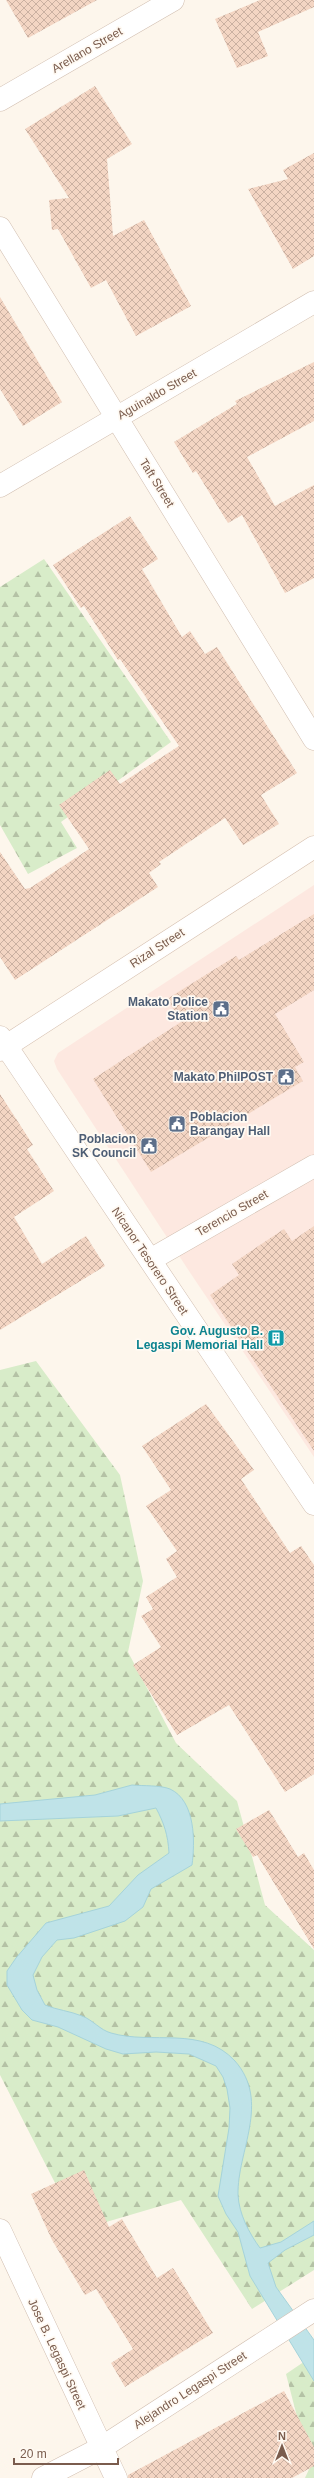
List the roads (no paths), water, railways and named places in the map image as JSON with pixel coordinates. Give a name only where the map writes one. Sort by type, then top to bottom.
[{"type":"street","name":"Arellano Street","points":[[0,100],[173,0]]},
{"type":"street","name":"Taft Street","points":[[0,228],[314,739]]},
{"type":"street","name":"Aguinaldo Street","points":[[0,486],[314,302]]},
{"type":"street","name":"Rizal Street","points":[[2,1044],[314,847]]},
{"type":"street","name":"Nicanor Tesorero Street","points":[[2,1044],[150,1260],[314,1504]]},
{"type":"street","name":"Terencio Street","points":[[150,1260],[314,1166]]},
{"type":"street","name":"Jose B. Legaspi Street","points":[[0,2230],[116,2478]]},
{"type":"street","name":"Alejandro Legaspi Street","points":[[43,2478],[101,2448],[311,2312]]},
{"type":"water","points":[[132,1785],[156,1786],[170,1789],[179,1795],[185,1803],[192,1823],[192,1865],[151,1889],[143,1907],[125,1921],[74,1938],[57,1940],[42,1957],[33,1975],[37,1990],[45,2005],[82,2016],[103,2030],[111,2033],[127,2036],[192,2039],[207,2043],[222,2050],[235,2061],[245,2077],[251,2093],[252,2110],[250,2127],[239,2178],[238,2195],[242,2216],[248,2230],[260,2248],[281,2242],[314,2221],[314,2235],[285,2250],[268,2263],[276,2287],[314,2340],[314,2381],[250,2276],[238,2232],[226,2214],[218,2196],[229,2128],[230,2108],[227,2089],[223,2077],[216,2066],[189,2054],[156,2052],[123,2054],[106,2049],[58,2027],[32,2020],[22,2010],[7,1985],[7,1971],[16,1958],[46,1923],[109,1906],[138,1875],[169,1853],[165,1829],[156,1808],[118,1816],[0,1821],[0,1804],[95,1795]]},
{"type":"place","name":"Makato Police Station","points":[[221,1009]]},
{"type":"place","name":"Makato PhilPOST","points":[[286,1077]]},
{"type":"place","name":"Poblacion Barangay Hall","points":[[177,1124]]},
{"type":"place","name":"Poblacion SK Council","points":[[149,1146]]},
{"type":"place","name":"Gov. Augusto B. Legaspi Memorial Hall","points":[[276,1338]]}]
